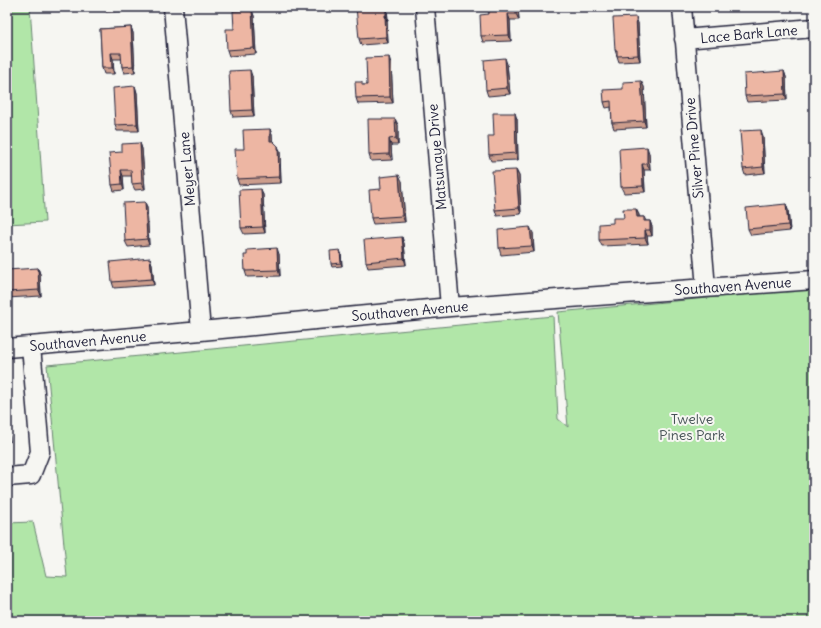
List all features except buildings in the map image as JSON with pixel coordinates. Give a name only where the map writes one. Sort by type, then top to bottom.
[{"type":"street","name":"Meyer Lane","points":[[174,7],[201,331]]},
{"type":"street","name":"Matsunaye Drive","points":[[425,7],[450,307]]},
{"type":"street","name":"Silver Pine Drive","points":[[682,7],[706,288]]},
{"type":"street","name":"Lace Bark Lane","points":[[684,40],[814,28]]},
{"type":"street","name":"Southaven Avenue","points":[[7,348],[450,307],[814,280]]},
{"type":"street","points":[[7,477],[31,475],[40,452],[31,346]]},
{"type":"green space","points":[[7,7],[30,7],[45,222],[7,224]]},
{"type":"green space","name":"Twelve Pines Park","points":[[814,288],[814,621],[7,621],[7,523],[33,522],[46,576],[67,577],[47,365],[553,316],[558,419],[568,427],[558,312]]}]
